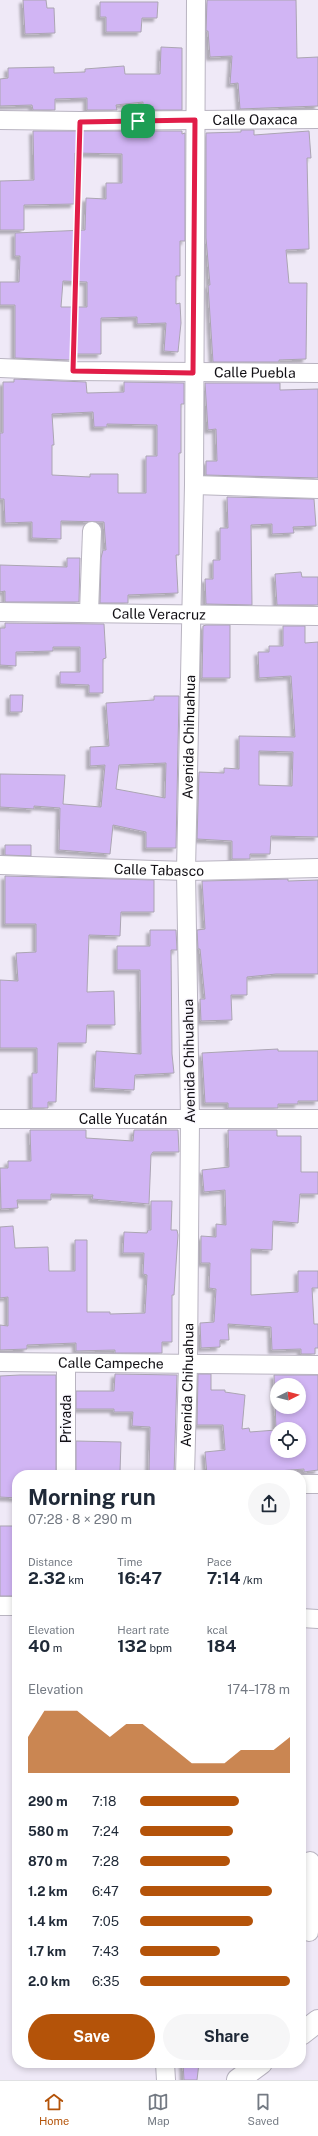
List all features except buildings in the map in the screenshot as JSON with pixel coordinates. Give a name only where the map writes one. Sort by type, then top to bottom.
[{"type":"street","name":"Avenida Chihuahua","points":[[185,1470],[188,1364],[190,1119],[186,871],[194,485],[193,373],[196,0]]},
{"type":"street","name":"Calle Oaxaca","points":[[0,120],[80,122],[318,119]]},
{"type":"street","name":"Calle Puebla","points":[[0,368],[193,373],[318,373]]},
{"type":"street","points":[[194,485],[318,488]]},
{"type":"street","points":[[89,612],[92,531]]},
{"type":"street","name":"Calle Veracruz","points":[[0,612],[192,613],[318,616]]},
{"type":"street","name":"Calle Tabasco","points":[[0,865],[186,871],[318,868]]},
{"type":"street","name":"Calle Yucatán","points":[[0,1119],[318,1119]]},
{"type":"street","name":"Calle Campeche","points":[[0,1362],[318,1365]]},
{"type":"street","name":"Privada","points":[[66,1362],[66,1470]]},
{"type":"street","points":[[306,1484],[318,1484]]},
{"type":"street","points":[[0,1606],[12,1606]]},
{"type":"street","points":[[306,1618],[318,1619]]},
{"type":"street","points":[[309,1932],[310,1861]]},
{"type":"street","points":[[306,2030],[318,2021]]},
{"type":"street","points":[[165,2068],[166,2080]]},
{"type":"street","points":[[238,2080],[254,2068]]},
{"type":"path","points":[[73,371],[80,122]]},
{"type":"route","points":[[195,120],[193,373],[73,371],[80,122],[138,121],[195,120]]}]
